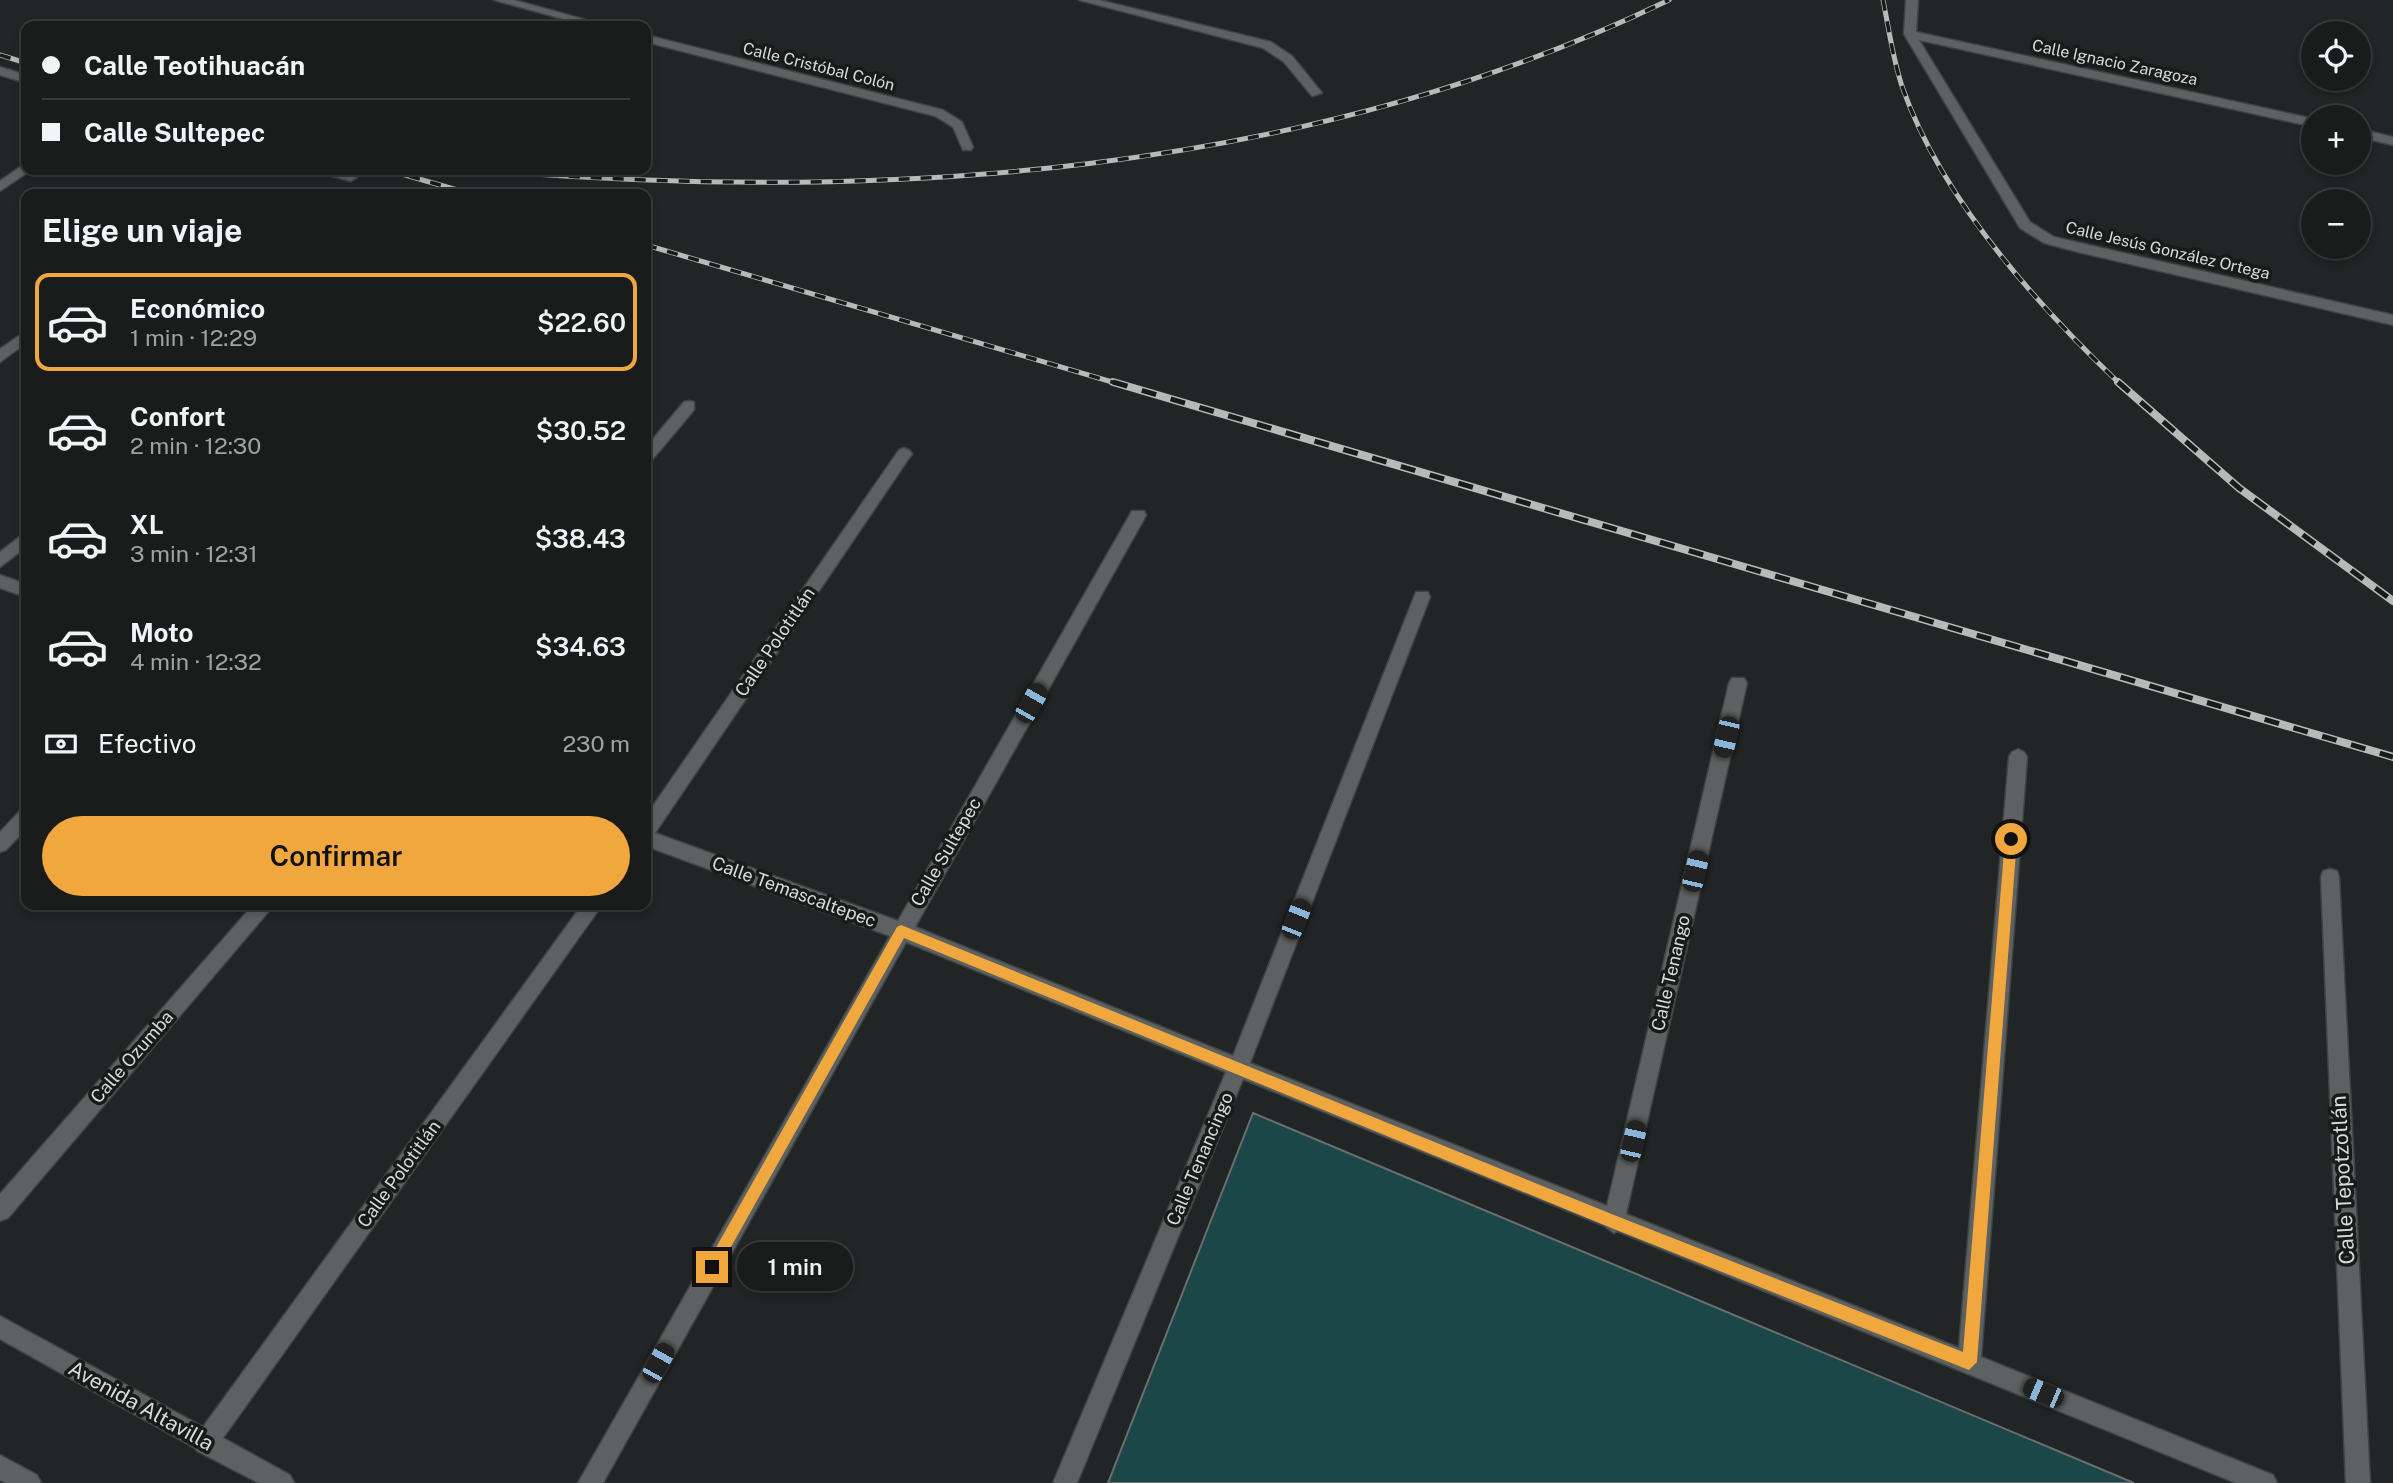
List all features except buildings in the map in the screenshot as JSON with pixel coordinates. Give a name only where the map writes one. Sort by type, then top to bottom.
[{"type":"street","points":[[500,0],[582,21]]},
{"type":"street","points":[[1085,0],[1268,45],[1288,59],[1316,93]]},
{"type":"street","points":[[1910,34],[1912,0]]},
{"type":"street","name":"Calle Ignacio Zaragoza","points":[[1910,34],[2301,120]]},
{"type":"street","name":"Calle Jesús González Ortega","points":[[1910,34],[2025,225],[2049,240],[2393,320]]},
{"type":"street","name":"Calle Cristóbal Colón","points":[[651,39],[939,113],[958,125],[967,147]]},
{"type":"street","points":[[0,71],[21,77]]},
{"type":"street","points":[[2371,136],[2393,141]]},
{"type":"street","points":[[0,187],[21,171]]},
{"type":"street","points":[[344,175],[351,177]]},
{"type":"street","points":[[0,357],[21,340]]},
{"type":"street","points":[[651,451],[689,406]]},
{"type":"street","name":"Calle Polotitlán","points":[[651,824],[904,454]]},
{"type":"street","name":"Calle Sultepec","points":[[590,1483],[1138,515]]},
{"type":"street","points":[[0,561],[21,542]]},
{"type":"street","points":[[0,581],[21,589]]},
{"type":"street","name":"Calle Tenancingo","points":[[1065,1483],[1238,1068],[1422,597]]},
{"type":"street","name":"Calle Tenango","points":[[1614,1222],[1738,683]]},
{"type":"street","points":[[1969,1362],[2018,757]]},
{"type":"street","points":[[0,844],[21,822]]},
{"type":"street","name":"Calle Temascaltepec","points":[[651,840],[901,931],[2264,1483]]},
{"type":"street","name":"Calle Tepotzotlán","points":[[2330,877],[2358,1483]]},
{"type":"street","name":"Calle Ozumba","points":[[0,1210],[260,910]]},
{"type":"street","name":"Calle Polotitlán","points":[[205,1443],[589,910]]},
{"type":"street","name":"Avenida Altavilla","points":[[0,1327],[205,1443],[282,1483]]},
{"type":"street","points":[[0,1467],[29,1483]]},
{"type":"railway","points":[[565,175],[783,182],[936,177],[1087,164],[1237,140],[1385,106],[1529,59],[1669,0]]},
{"type":"railway","points":[[1883,0],[1903,89],[1920,130],[1942,170],[1967,210],[2025,285],[2120,384]]},
{"type":"railway","points":[[0,55],[21,61]]},
{"type":"railway","points":[[405,175],[454,189]]},
{"type":"railway","points":[[651,246],[1119,384]]},
{"type":"railway","points":[[1113,382],[2393,757]]},
{"type":"railway","points":[[2118,382],[2239,488],[2393,601]]},
{"type":"route","points":[[712,1267],[901,931],[1614,1222],[1969,1362],[2011,839]]}]
